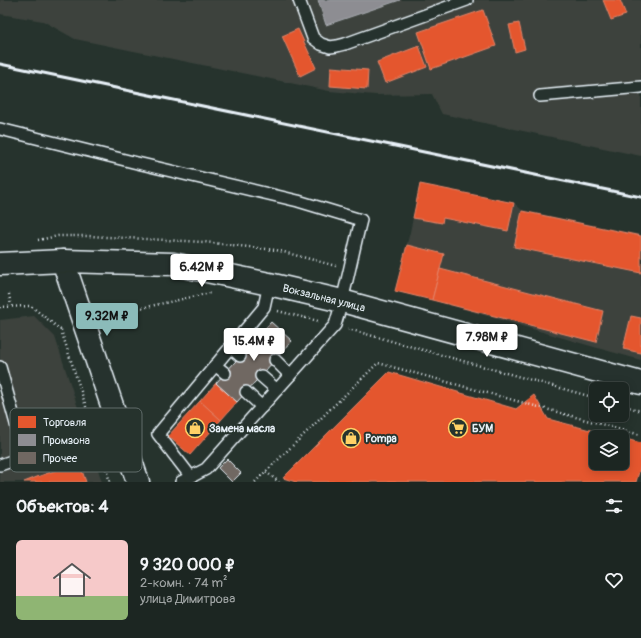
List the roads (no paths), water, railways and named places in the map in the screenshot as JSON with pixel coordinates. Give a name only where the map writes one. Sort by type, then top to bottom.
[{"type":"street","name":"Вокзальная улица","points":[[0,264],[63,261],[173,264],[342,301],[641,383]]},
{"type":"street","points":[[63,261],[85,322],[113,408]]},
{"type":"street","points":[[135,472],[138,482]]},
{"type":"lane","points":[[299,0],[313,38],[321,44],[330,47],[345,44],[467,0]]},
{"type":"lane","points":[[540,96],[641,87]]},
{"type":"lane","points":[[0,129],[298,201],[361,220],[335,325],[206,469],[186,480],[158,434],[264,307],[269,284]]},
{"type":"lane","points":[[243,332],[254,342]]},
{"type":"lane","points":[[230,347],[240,356]]},
{"type":"lane","points":[[275,360],[290,375]]},
{"type":"lane","points":[[215,365],[225,373]]},
{"type":"lane","points":[[0,367],[12,408]]},
{"type":"lane","points":[[261,376],[277,390]]},
{"type":"lane","points":[[246,392],[262,407]]},
{"type":"lane","points":[[0,465],[10,461]]},
{"type":"railway","points":[[0,64],[641,197]]},
{"type":"place","name":"Замена масла","points":[[195,428]]},
{"type":"place","name":"БУМ","points":[[458,428]]},
{"type":"place","name":"Pompa","points":[[351,438]]}]
